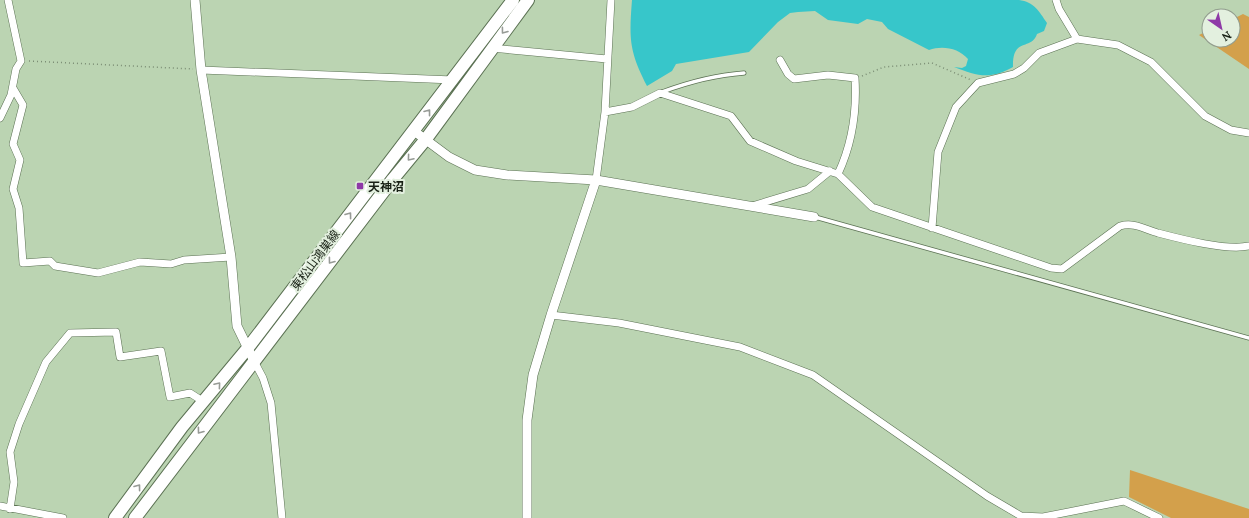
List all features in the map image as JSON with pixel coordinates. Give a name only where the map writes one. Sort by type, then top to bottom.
[{"type":"main road","name":"東松山鴻巣線","points":[[115,518],[182,427],[248,349],[513,0]]},
{"type":"main road","name":"東松山鴻巣線","points":[[134,518],[393,179],[426,139],[491,48],[528,0]]},
{"type":"street","points":[[0,118],[12,95],[16,69],[21,61],[8,0]]},
{"type":"street","points":[[195,0],[201,70],[232,258],[237,326],[263,378],[271,403],[282,518]]},
{"type":"street","points":[[527,518],[527,420],[530,392],[533,375],[551,315],[596,180],[605,112],[611,0]]},
{"type":"street","points":[[1056,0],[1059,9],[1077,40]]},
{"type":"street","points":[[932,228],[938,152],[956,107],[978,83],[1014,74],[1024,68],[1039,53],[1077,40],[1118,45],[1151,62],[1205,116],[1231,130],[1249,133]]},
{"type":"street","points":[[491,48],[607,59]]},
{"type":"street","points":[[780,60],[788,74],[794,79],[828,75],[856,78],[852,135],[838,174]]},
{"type":"street","points":[[201,70],[453,80]]},
{"type":"street","points":[[12,88],[23,106],[13,144],[20,160],[13,188],[19,208],[23,263],[50,261],[55,266],[98,273],[140,262],[171,264],[184,260],[232,258]]},
{"type":"street","points":[[605,112],[632,107],[660,93],[731,116],[750,141],[796,161],[830,170],[838,174],[872,206],[1051,268],[1062,269],[1120,226],[1130,223],[1157,233],[1195,242],[1236,248],[1249,246]]},
{"type":"street","points":[[414,131],[449,157],[475,170],[507,175],[596,180],[814,217]]},
{"type":"street","points":[[750,207],[808,189],[830,170]]},
{"type":"street","points":[[551,315],[619,323],[740,347],[812,375],[987,496],[1021,516],[1043,517],[1124,501],[1159,518]]},
{"type":"street","points":[[10,509],[14,482],[10,452],[19,424],[46,362],[70,333],[116,332],[120,356],[161,351],[170,397],[190,393],[204,402]]},
{"type":"street","points":[[0,506],[63,518]]},
{"type":"lane","points":[[660,93],[681,85],[715,76],[744,73]]},
{"type":"lane","points":[[814,217],[1249,338]]},
{"type":"path","points":[[21,61],[201,70]]},
{"type":"path","points":[[856,78],[884,67],[932,63],[978,83]]},
{"type":"shaded area","points":[[1243,14],[1249,17],[1249,69],[1218,48],[1241,48],[1241,15]]},
{"type":"shaded area","points":[[1130,470],[1249,509],[1249,518],[1171,518],[1129,497]]},
{"type":"water","points":[[632,0],[1019,0],[1032,5],[1039,11],[1047,23],[1044,31],[1037,34],[1031,42],[1022,46],[1015,52],[1013,67],[997,74],[984,75],[970,73],[954,67],[962,68],[966,66],[968,59],[960,52],[950,48],[934,48],[929,50],[888,29],[882,22],[867,19],[858,24],[828,20],[815,11],[790,13],[778,22],[749,52],[676,64],[672,71],[647,86],[637,63],[632,44]]},
{"type":"place","name":"天神沼","points":[[360,186]]}]
